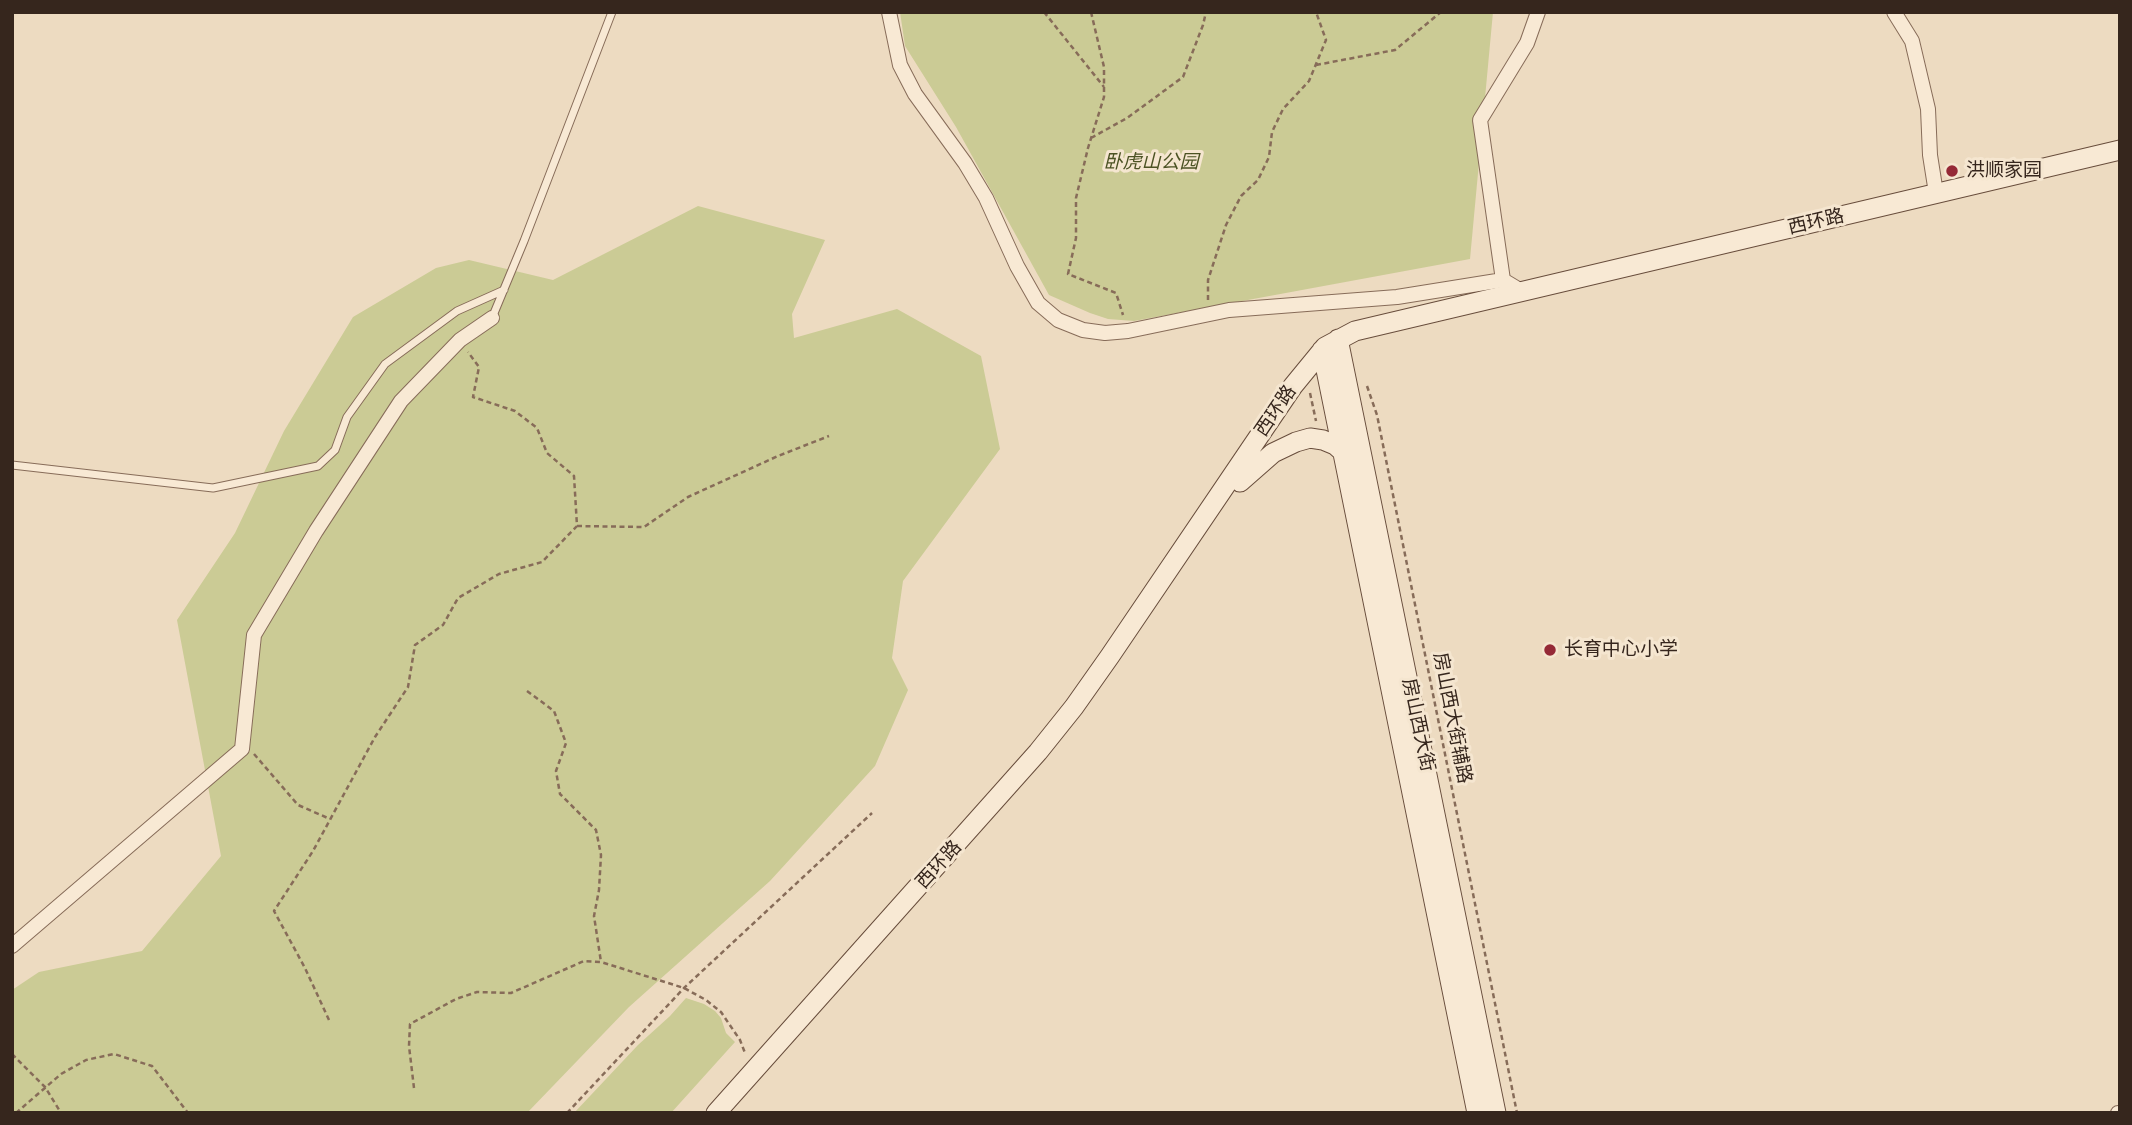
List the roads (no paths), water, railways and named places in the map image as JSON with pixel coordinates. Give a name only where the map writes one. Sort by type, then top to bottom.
[{"type":"main road","name":"西环路","points":[[716,1113],[992,805],[1074,708],[1293,386],[1355,331],[2120,150]]},
{"type":"main road","name":"西环路","points":[[729,1113],[1009,802],[1049,753],[1090,701],[1331,351],[1378,337],[2120,162]]},
{"type":"main road","name":"房山西大街","points":[[1331,351],[1344,453],[1477,1113]]},
{"type":"main road","name":"房山西大街","points":[[1331,351],[1496,1113]]},
{"type":"main road","points":[[1240,482],[1273,453],[1310,438],[1335,445],[1344,453]]},
{"type":"street","points":[[890,12],[900,65],[915,94],[965,163],[986,198],[1017,266],[1038,303],[1058,320],[1083,330],[1105,333],[1128,331],[1229,310],[1397,297],[1503,280],[1523,292]]},
{"type":"street","points":[[1503,280],[1480,120],[1527,43],[1538,12]]},
{"type":"street","points":[[1894,12],[1912,41],[1928,109],[1930,155],[1937,193]]},
{"type":"street","points":[[12,946],[242,748],[254,635],[316,531],[401,401],[460,340],[492,318]]},
{"type":"lane","points":[[492,318],[612,12]]},
{"type":"lane","points":[[12,465],[213,488],[318,466],[335,450],[347,417],[385,364],[457,311],[504,290]]},
{"type":"place","name":"洪顺家园","points":[[1952,171]]},
{"type":"place","name":"长育中心小学","points":[[1550,650]]},
{"type":"park label","name":"卧虎山公园","points":[[1151,163]]}]
